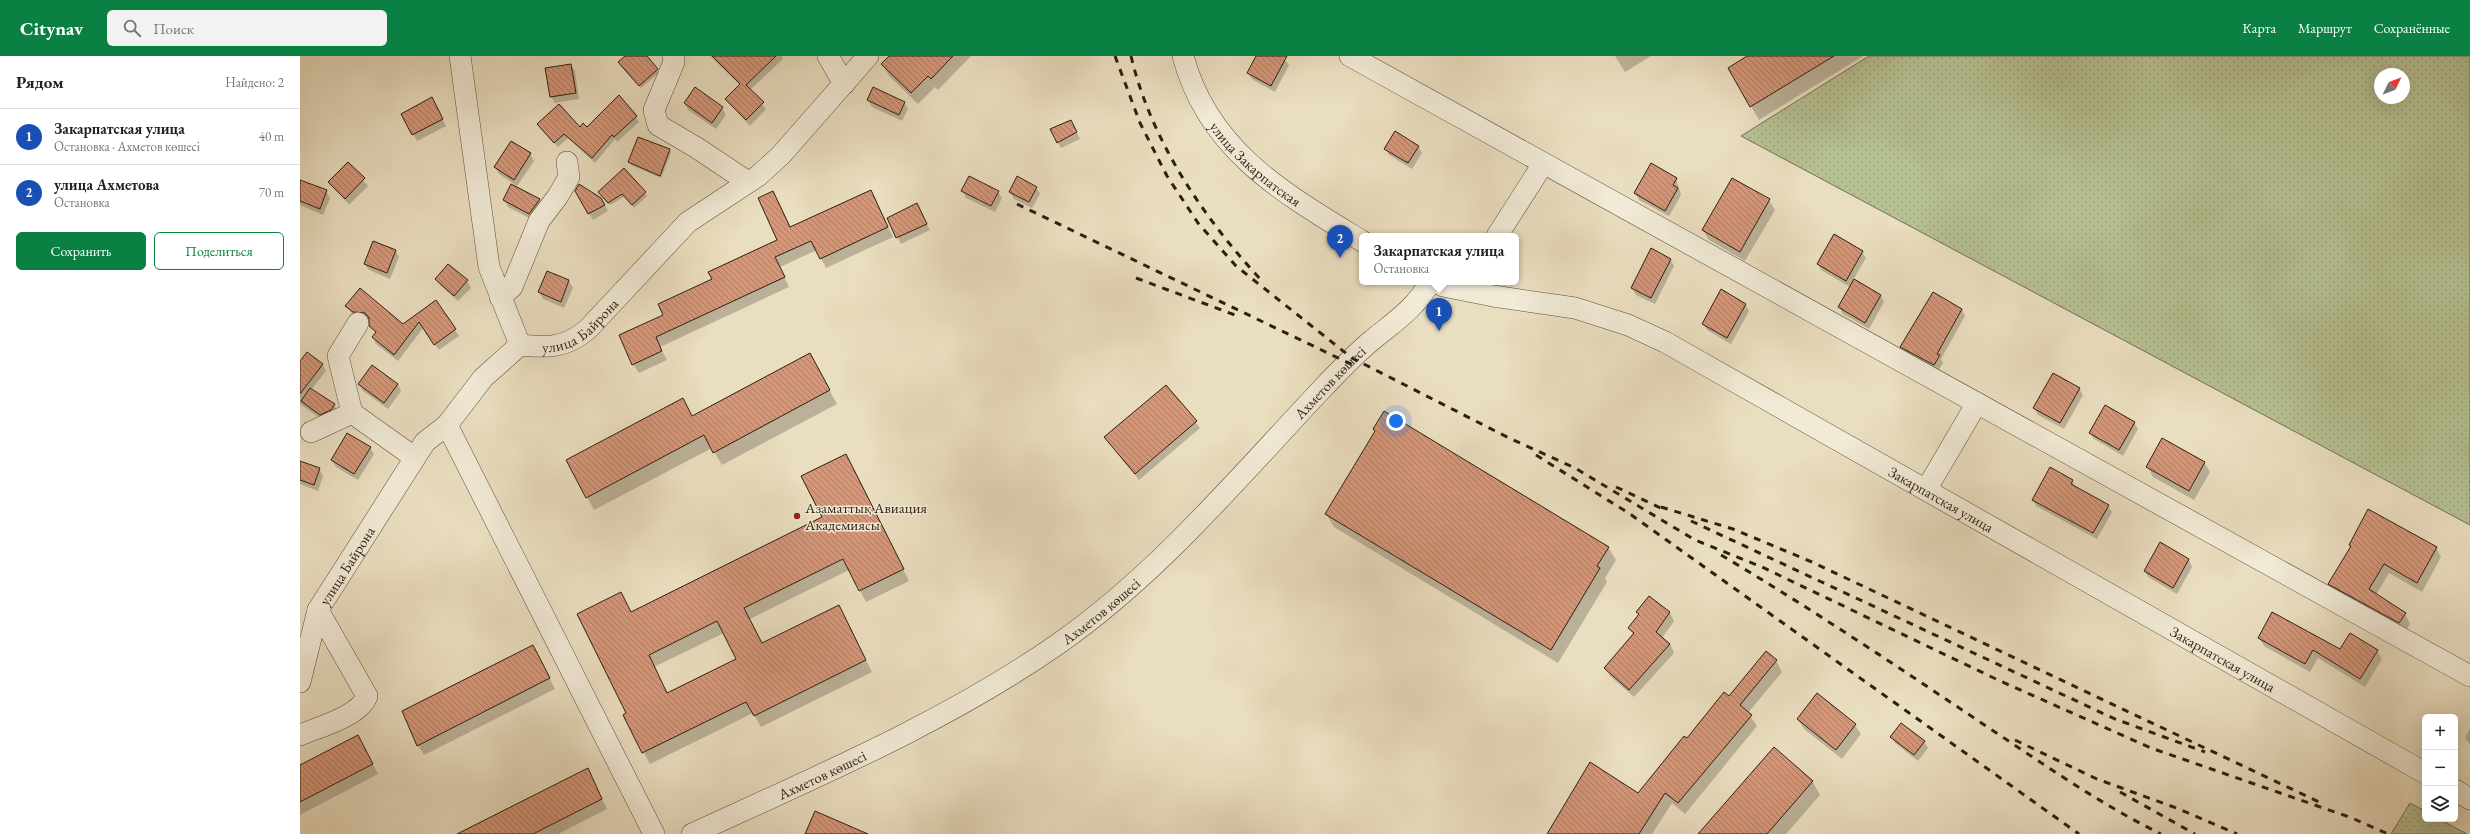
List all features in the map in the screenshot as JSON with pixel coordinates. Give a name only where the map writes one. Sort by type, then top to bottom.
[{"type":"street","points":[[460,56],[489,267],[520,345]]},
{"type":"street","points":[[673,56],[674,62],[654,110],[658,125],[698,148],[748,182]]},
{"type":"street","points":[[828,56],[844,84]]},
{"type":"street","name":"улица Байрона","points":[[300,682],[318,610],[414,457],[425,442],[447,425],[483,378],[520,345],[545,348],[575,340],[588,329],[688,222],[748,182],[781,155],[868,56]]},
{"type":"street","name":"улица Закарпатская","points":[[1183,56],[1187,72],[1203,104],[1221,132],[1242,157],[1288,196],[1359,239]]},
{"type":"street","points":[[1350,56],[2470,676]]},
{"type":"street","points":[[500,297],[512,287],[538,222],[558,196],[569,177],[567,162]]},
{"type":"street","points":[[1499,233],[1543,164]]},
{"type":"street","name":"Ахметов көшесі","points":[[692,834],[793,789],[964,702],[1058,644],[1123,592],[1184,535],[1347,362],[1413,308],[1428,285]]},
{"type":"street","name":"Закарпатская улица","points":[[1441,285],[1465,286],[1575,308],[1628,325],[1665,342],[2422,771]]},
{"type":"street","points":[[358,323],[338,356],[352,413],[414,457]]},
{"type":"street","points":[[1926,490],[1977,403]]},
{"type":"street","points":[[311,432],[352,413]]},
{"type":"street","points":[[447,425],[654,834]]},
{"type":"street","points":[[300,735],[356,711],[364,704],[367,696],[318,610]]},
{"type":"street","points":[[2458,792],[2470,799]]},
{"type":"green space","points":[[1869,56],[2470,56],[2470,525],[1741,136]]},
{"type":"green space","points":[[2410,803],[2422,809],[2422,822],[2445,822],[2467,834],[2391,834]]},
{"type":"building","points":[[625,56],[647,56],[658,69],[639,86],[618,62]]},
{"type":"building","points":[[712,56],[776,56],[746,85],[764,102],[746,120],[725,99],[740,84]]},
{"type":"building","points":[[889,56],[953,56],[931,79],[928,76],[911,93],[881,64]]},
{"type":"building","points":[[1256,56],[1287,56],[1271,86],[1247,73]]},
{"type":"building","points":[[1747,56],[1834,56],[1750,107],[1728,68]]},
{"type":"building","points":[[571,64],[576,93],[550,97],[545,68]]},
{"type":"building","points":[[695,87],[723,107],[712,123],[684,103]]},
{"type":"building","points":[[873,87],[905,102],[899,115],[867,100]]},
{"type":"building","points":[[619,95],[637,116],[614,137],[612,135],[592,158],[564,134],[554,143],[537,124],[559,104],[580,127],[583,123],[587,127]]},
{"type":"building","points":[[432,97],[443,119],[412,135],[401,114]]},
{"type":"building","points":[[1071,120],[1077,132],[1057,143],[1050,129]]},
{"type":"building","points":[[1395,131],[1419,146],[1408,163],[1384,149]]},
{"type":"building","points":[[638,137],[670,149],[660,176],[628,162]]},
{"type":"building","points":[[511,141],[531,153],[514,180],[494,167]]},
{"type":"building","points":[[348,162],[365,178],[345,199],[328,182]]},
{"type":"building","points":[[1651,163],[1677,178],[1673,185],[1678,188],[1665,211],[1634,193]]},
{"type":"building","points":[[624,168],[646,192],[632,205],[622,194],[608,203],[598,192]]},
{"type":"building","points":[[969,176],[999,191],[991,206],[961,191]]},
{"type":"building","points":[[1017,176],[1037,187],[1029,202],[1009,192]]},
{"type":"building","points":[[1732,178],[1770,199],[1740,252],[1702,230]]},
{"type":"building","points":[[300,180],[327,190],[320,209],[300,201]]},
{"type":"building","points":[[511,184],[540,199],[529,214],[503,200]]},
{"type":"building","points":[[579,184],[601,198],[605,205],[588,214],[575,191]]},
{"type":"building","points":[[871,190],[888,227],[820,259],[811,241],[775,257],[785,277],[656,337],[662,351],[632,365],[619,335],[663,315],[658,304],[712,279],[708,272],[777,240],[758,198],[773,191],[790,227]]},
{"type":"building","points":[[917,203],[927,224],[896,238],[887,218]]},
{"type":"building","points":[[1834,234],[1863,251],[1846,281],[1817,264]]},
{"type":"building","points":[[373,241],[396,250],[387,273],[364,264]]},
{"type":"building","points":[[1651,248],[1671,259],[1651,298],[1631,288]]},
{"type":"building","points":[[448,264],[468,280],[454,296],[435,279]]},
{"type":"building","points":[[547,271],[569,280],[561,302],[538,292]]},
{"type":"building","points":[[1854,279],[1881,295],[1865,323],[1838,307]]},
{"type":"building","points":[[360,288],[403,324],[436,300],[456,329],[434,345],[419,322],[394,355],[372,337],[376,332],[369,326],[369,318],[365,313],[353,312],[345,306]]},
{"type":"building","points":[[1721,289],[1746,304],[1727,338],[1702,324]]},
{"type":"building","points":[[1933,292],[1962,309],[1937,354],[1940,355],[1934,365],[1900,347]]},
{"type":"building","points":[[307,352],[323,364],[300,394],[300,361]]},
{"type":"building","points":[[810,353],[830,390],[713,453],[704,435],[586,498],[566,460],[683,398],[692,416]]},
{"type":"building","points":[[372,365],[398,384],[384,403],[358,384]]},
{"type":"building","points":[[2053,373],[2080,388],[2060,423],[2033,408]]},
{"type":"building","points":[[1166,385],[1197,421],[1135,474],[1104,437]]},
{"type":"building","points":[[310,388],[335,404],[331,410],[320,415],[301,401]]},
{"type":"building","points":[[2105,405],[2135,422],[2119,450],[2089,433]]},
{"type":"building","points":[[1384,411],[1609,547],[1597,566],[1600,568],[1551,650],[1325,514],[1375,431],[1373,429]]},
{"type":"building","points":[[347,433],[371,447],[354,474],[331,460]]},
{"type":"building","points":[[2162,438],[2205,462],[2189,491],[2146,467]]},
{"type":"building","points":[[846,454],[904,569],[859,591],[843,559],[744,608],[762,643],[839,605],[866,660],[754,716],[746,702],[642,753],[623,715],[626,713],[577,614],[621,592],[631,612],[822,517],[801,476]],"holes":[[[717,621],[736,659],[667,693],[649,655]]]},
{"type":"building","points":[[300,461],[320,468],[314,485],[300,480]]},
{"type":"building","points":[[2050,467],[2073,480],[2071,484],[2109,505],[2093,533],[2032,500]]},
{"type":"building","points":[[2368,509],[2437,547],[2417,583],[2384,564],[2369,589],[2406,613],[2399,623],[2328,584],[2351,546],[2349,545]]},
{"type":"building","points":[[2160,542],[2189,559],[2173,588],[2144,571]]},
{"type":"building","points":[[1649,596],[1670,612],[1656,632],[1670,644],[1629,690],[1604,668],[1634,633],[1628,628],[1639,614],[1636,612]]},
{"type":"building","points":[[2272,612],[2340,649],[2350,633],[2378,650],[2360,679],[2313,650],[2305,664],[2258,638]]},
{"type":"building","points":[[533,645],[550,678],[417,746],[402,711]]},
{"type":"building","points":[[1766,651],[1777,660],[1740,705],[1752,715],[1678,803],[1665,793],[1639,834],[1547,834],[1590,762],[1638,793],[1684,736],[1687,738],[1724,692],[1729,696]]},
{"type":"building","points":[[1817,693],[1856,724],[1836,750],[1797,719]]},
{"type":"building","points":[[1901,723],[1925,741],[1914,755],[1890,737]]},
{"type":"building","points":[[358,735],[373,764],[300,802],[300,765]]},
{"type":"building","points":[[1774,747],[1813,781],[1767,834],[1698,834]]},
{"type":"building","points":[[588,768],[602,799],[533,834],[457,834]]},
{"type":"building","points":[[815,811],[868,834],[805,834]]},
{"type":"railway","points":[[1115,56],[1140,123],[1167,176],[1198,223],[1236,266],[1352,358],[1509,438],[1575,468],[1695,540],[1762,567],[1998,680],[2151,748],[2352,818],[2388,834]]},
{"type":"railway","points":[[1131,56],[1140,88],[1152,118],[1182,177],[1220,232],[1263,282]]},
{"type":"railway","points":[[1017,204],[1357,367]]},
{"type":"railway","points":[[1136,278],[1235,315]]},
{"type":"railway","points":[[1536,455],[1630,514],[2079,834]]},
{"type":"railway","points":[[1616,487],[1665,510]]},
{"type":"railway","points":[[1661,507],[1733,529],[1812,562],[2319,802]]},
{"type":"railway","points":[[1691,521],[2115,719],[2205,752]]},
{"type":"railway","points":[[1721,555],[1856,640],[2073,784],[2116,810],[2161,834]]},
{"type":"railway","points":[[2015,740],[2097,779],[2179,809],[2237,834]]},
{"type":"railway","points":[[2120,792],[2195,834]]},
{"type":"place","name":"улица Ахметова","points":[[1340,258]]},
{"type":"place","name":"Закарпатская улица","points":[[1439,331]]},
{"type":"place","name":"Азаматтық Авиация Академиясы","points":[[797,516]]}]
